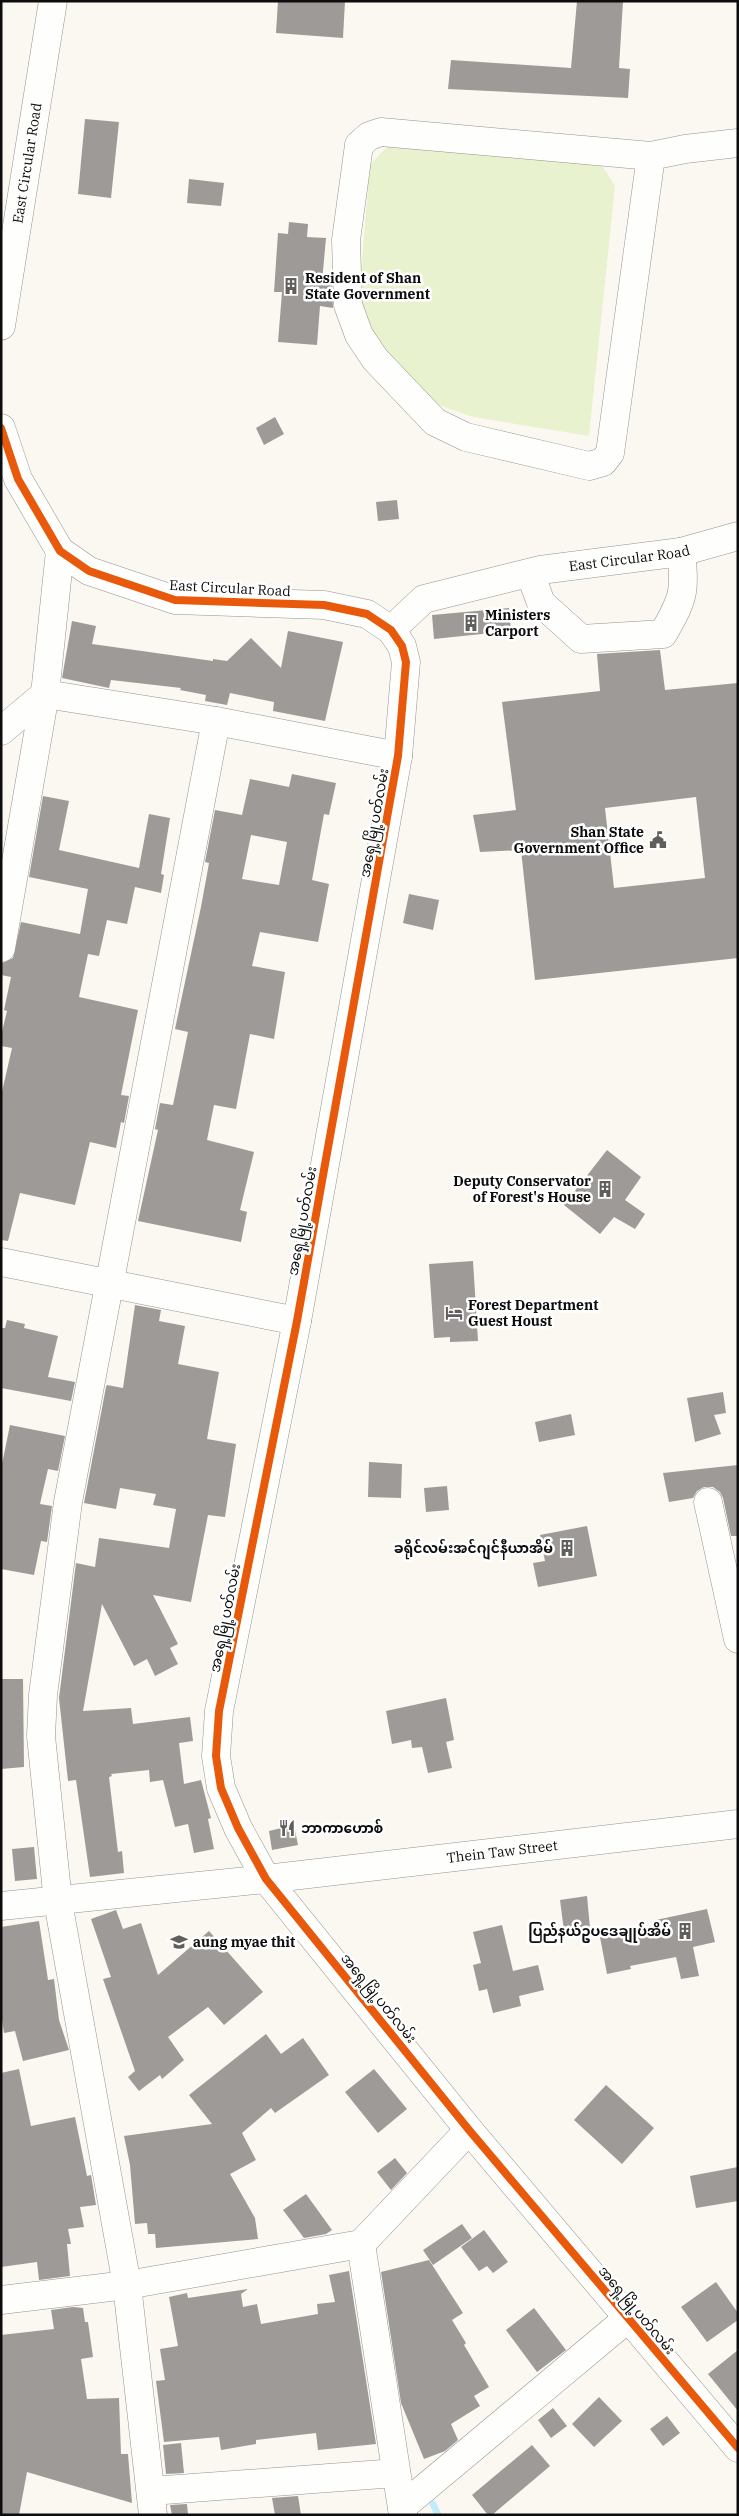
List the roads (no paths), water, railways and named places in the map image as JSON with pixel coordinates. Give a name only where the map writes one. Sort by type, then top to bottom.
[{"type":"street","name":"East Circular Road","points":[[1,326],[53,1]]},
{"type":"street","points":[[651,156],[610,453],[603,462],[589,466],[466,436],[435,422],[375,359],[359,335],[348,305],[346,240],[354,174],[359,146],[369,136],[382,132],[651,156],[685,149],[738,143]]},
{"type":"street","name":"East Circular Road","points":[[1,428],[18,479],[60,551],[89,571],[175,600],[324,605],[367,614],[391,630],[424,599],[530,573],[681,552],[738,536]]},
{"type":"street","points":[[1,948],[45,694],[60,551]]},
{"type":"street","points":[[530,573],[540,603],[581,639],[664,634],[681,600],[685,582],[681,552]]},
{"type":"street","name":"အရှေ့မြို့ပတ်လမ်း","points":[[391,630],[402,646],[406,662],[398,756],[297,1321],[219,1712],[216,1756],[221,1788],[238,1828],[266,1879],[469,2130],[738,2448]]},
{"type":"street","points":[[1,731],[45,694],[216,721],[398,756]]},
{"type":"street","points":[[216,721],[68,1502],[43,1695],[44,1781],[58,1902],[127,2285],[152,2503],[396,2473]]},
{"type":"street","points":[[1,1262],[297,1321]]},
{"type":"street","points":[[708,1502],[738,1639]]},
{"type":"street","name":"Thein Taw Street","points":[[1,1906],[58,1902],[266,1879],[738,1824]]},
{"type":"street","points":[[1,2300],[127,2285],[361,2244],[469,2130]]},
{"type":"street","points":[[361,2244],[403,2511]]},
{"type":"street","points":[[403,2511],[627,2319]]},
{"type":"waterway","points":[[433,2504],[438,2515]]},
{"type":"place","name":"Resident of Shan State Government","points":[[291,286]]},
{"type":"place","name":"Ministers Carport","points":[[471,623]]},
{"type":"place","name":"Shan State Government Office","points":[[658,840]]},
{"type":"place","name":"Deputy Conservator of Forest's House","points":[[605,1189]]},
{"type":"place","name":"Forest Department Guest Houst","points":[[454,1313]]},
{"type":"place","name":"ခရိုင်လမ်းအင်ဂျင်နီယာအိမ်","points":[[567,1548]]},
{"type":"place","name":"ဘာကာဟောစ်","points":[[287,1828]]},
{"type":"place","name":"ပြည်နယ်ဥပဒေချုပ်အိမ်","points":[[685,1931]]},
{"type":"place","name":"aung myae thit","points":[[179,1942]]}]
